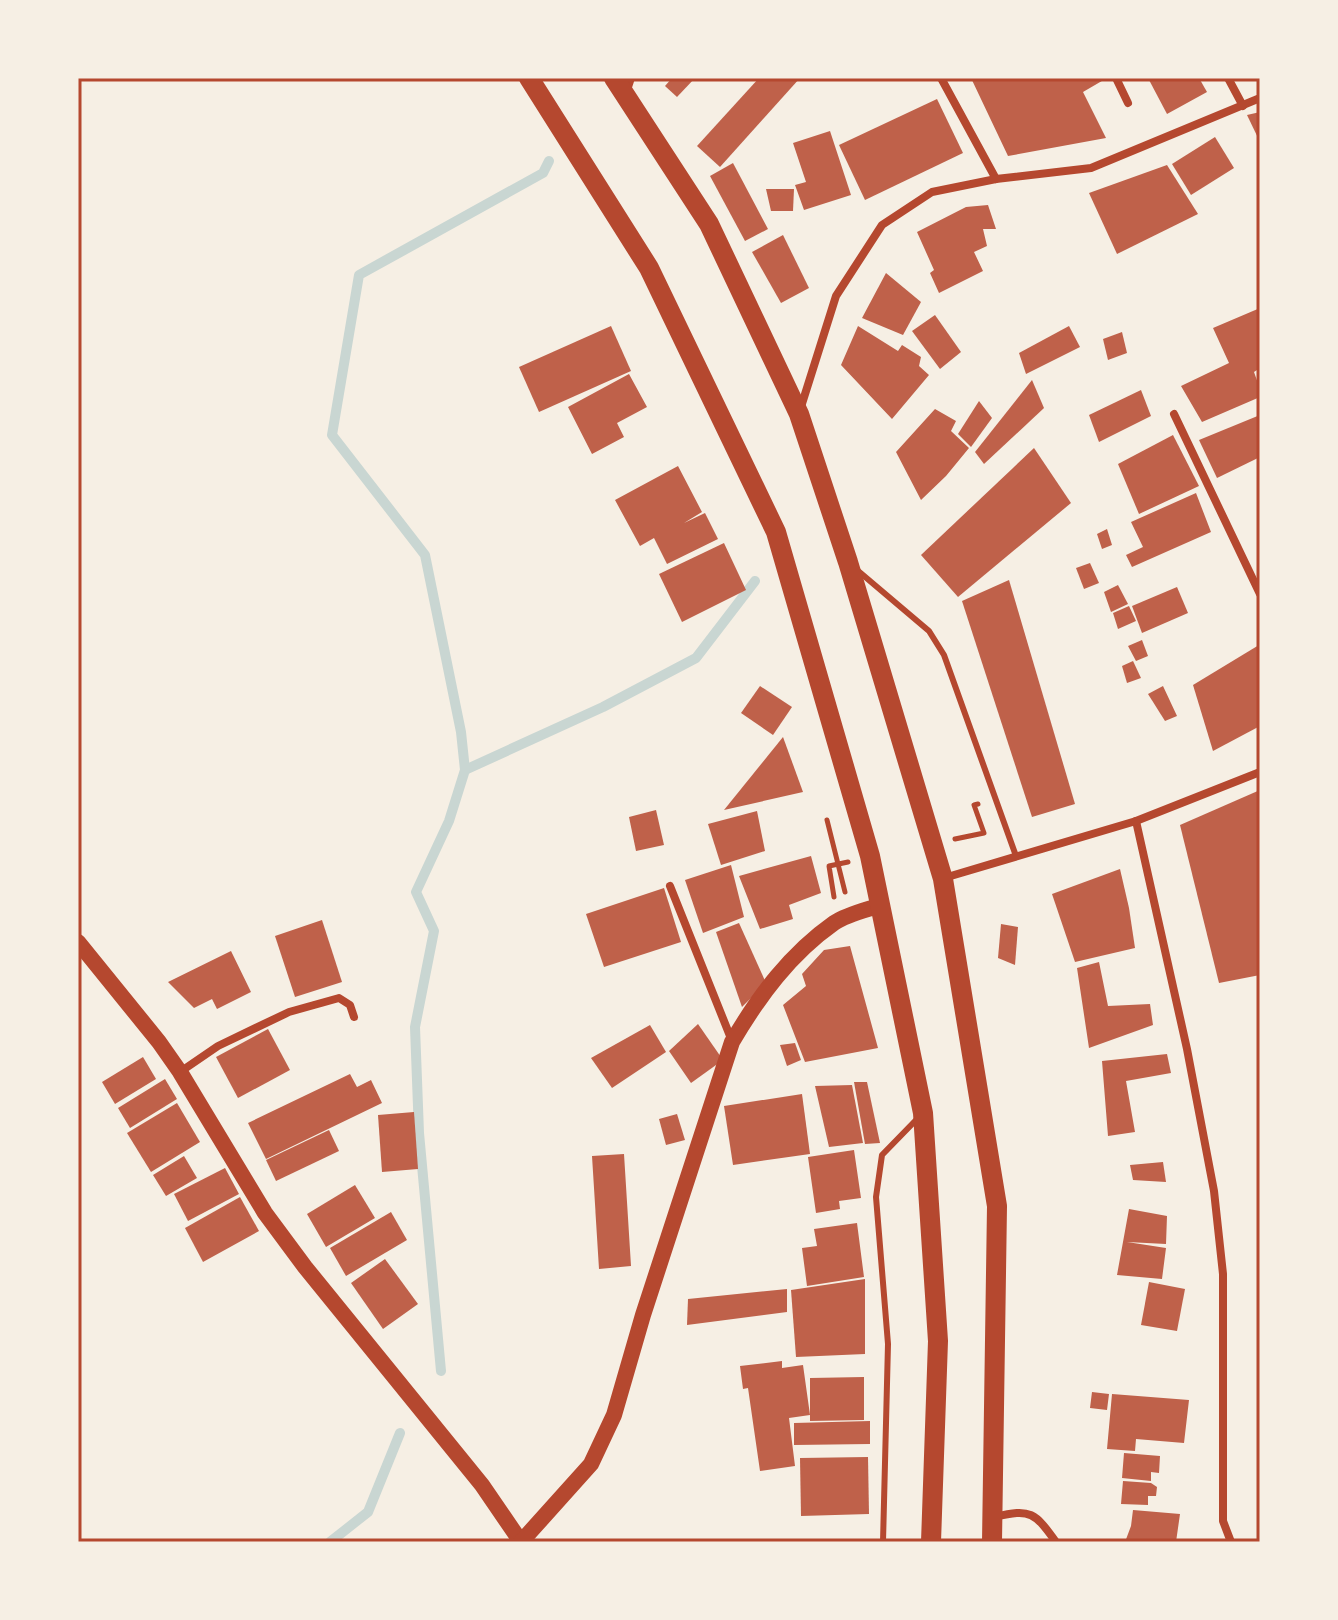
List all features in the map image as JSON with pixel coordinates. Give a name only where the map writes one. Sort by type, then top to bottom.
[{"type":"main road","points":[[529,78],[649,268],[776,532],[870,856],[923,1113],[938,1341],[931,1542]]},
{"type":"main road","points":[[623,83],[709,224],[799,414],[848,562],[943,879],[997,1206],[992,1542]]},
{"type":"main road","points":[[78,942],[180,1072],[265,1213],[305,1267],[482,1485],[521,1542],[591,1464],[614,1415],[732,1042],[754,1005],[791,959],[836,921],[881,905]]},
{"type":"street","points":[[941,78],[996,179]]},
{"type":"street","points":[[1116,78],[1128,103]]},
{"type":"street","points":[[1228,78],[1243,106]]},
{"type":"street","points":[[799,414],[836,296],[882,225],[932,192],[996,179],[1091,168],[1260,98]]},
{"type":"street","points":[[1174,414],[1260,594]]},
{"type":"street","points":[[943,879],[1136,821],[1260,772]]},
{"type":"street","points":[[1136,821],[1187,1049],[1214,1191],[1223,1274],[1223,1521],[1231,1542]]},
{"type":"street","points":[[670,886],[732,1042]]},
{"type":"street","points":[[180,1072],[218,1046],[308,1005],[339,998],[350,1005],[354,1017]]},
{"type":"street","points":[[994,1517],[1018,1511],[1029,1515],[1039,1520],[1056,1542]]},
{"type":"lane","points":[[848,562],[929,631],[944,655],[1016,856]]},
{"type":"lane","points":[[883,1542],[888,1344],[876,1197],[882,1155],[923,1113]]},
{"type":"path","points":[[827,820],[846,896],[835,900],[829,866]]},
{"type":"building","points":[[672,78],[695,78],[677,97],[665,86]]},
{"type":"building","points":[[759,78],[800,78],[720,167],[697,146]]},
{"type":"building","points":[[971,78],[1107,78],[1083,92],[1106,138],[1008,156]]},
{"type":"building","points":[[1148,78],[1199,78],[1207,92],[1167,114]]},
{"type":"building","points":[[937,99],[963,153],[865,200],[839,145]]},
{"type":"building","points":[[1260,112],[1260,142],[1247,115]]},
{"type":"building","points":[[830,131],[851,195],[804,210],[795,185],[806,182],[793,143]]},
{"type":"building","points":[[1215,137],[1234,168],[1191,195],[1172,164]]},
{"type":"building","points":[[733,163],[768,229],[745,241],[710,176]]},
{"type":"building","points":[[1167,165],[1198,214],[1117,254],[1089,193]]},
{"type":"building","points":[[766,189],[794,189],[793,211],[771,211]]},
{"type":"building","points":[[988,205],[996,229],[983,229],[987,246],[974,252],[983,271],[939,293],[930,273],[934,270],[917,232],[966,207]]},
{"type":"building","points":[[783,235],[809,288],[781,303],[752,252]]},
{"type":"building","points":[[886,273],[921,302],[903,335],[862,318]]},
{"type":"building","points":[[1260,308],[1260,368],[1254,372],[1260,397],[1202,422],[1181,386],[1229,363],[1213,328]]},
{"type":"building","points":[[935,315],[961,352],[940,369],[912,331]]},
{"type":"building","points":[[611,326],[631,371],[539,412],[519,367]]},
{"type":"building","points":[[858,326],[898,351],[902,345],[921,357],[919,366],[929,375],[892,419],[841,365]]},
{"type":"building","points":[[1069,326],[1080,347],[1026,374],[1019,353]]},
{"type":"building","points":[[1122,332],[1127,353],[1108,360],[1103,339]]},
{"type":"building","points":[[629,374],[647,407],[617,423],[624,437],[592,454],[568,407]]},
{"type":"building","points":[[1032,380],[1044,408],[984,464],[975,452]]},
{"type":"building","points":[[1141,390],[1151,416],[1099,442],[1089,415]]},
{"type":"building","points":[[979,401],[992,418],[971,447],[958,434]]},
{"type":"building","points":[[935,409],[956,421],[951,431],[969,448],[921,500],[896,452]]},
{"type":"building","points":[[1260,415],[1260,457],[1217,478],[1199,440]]},
{"type":"building","points":[[1173,435],[1199,486],[1139,514],[1118,464]]},
{"type":"building","points":[[1034,448],[1071,503],[958,597],[921,555]]},
{"type":"building","points":[[678,466],[702,512],[684,523],[705,513],[718,539],[667,564],[654,538],[640,546],[615,500]]},
{"type":"building","points":[[1196,493],[1211,532],[1132,567],[1126,555],[1143,547],[1131,522]]},
{"type":"building","points":[[1107,529],[1112,545],[1102,549],[1097,534]]},
{"type":"building","points":[[724,543],[746,590],[682,622],[659,574]]},
{"type":"building","points":[[1090,563],[1099,583],[1084,589],[1076,568]]},
{"type":"building","points":[[1009,580],[1075,804],[1032,817],[962,601]]},
{"type":"building","points":[[1118,585],[1128,604],[1111,612],[1104,592]]},
{"type":"building","points":[[1177,587],[1188,613],[1142,633],[1132,606]]},
{"type":"building","points":[[1129,606],[1136,621],[1118,629],[1113,613]]},
{"type":"building","points":[[1142,640],[1148,656],[1136,661],[1128,646]]},
{"type":"building","points":[[1259,645],[1260,726],[1213,751],[1193,685]]},
{"type":"building","points":[[1133,661],[1141,678],[1127,683],[1122,666]]},
{"type":"building","points":[[760,686],[792,707],[773,735],[741,713]]},
{"type":"building","points":[[1163,686],[1177,716],[1165,721],[1148,694]]},
{"type":"building","points":[[783,737],[803,792],[724,810]]},
{"type":"building","points":[[1260,790],[1260,975],[1219,983],[1180,825]]},
{"type":"building","points":[[656,810],[664,845],[636,851],[629,817]]},
{"type":"building","points":[[757,811],[765,851],[721,865],[708,824]]},
{"type":"building","points":[[811,856],[821,893],[789,905],[793,919],[760,929],[739,876]]},
{"type":"building","points":[[731,865],[744,917],[703,933],[685,880]]},
{"type":"building","points":[[1120,869],[1135,948],[1075,962],[1052,894]]},
{"type":"building","points":[[664,888],[681,942],[604,967],[586,914]]},
{"type":"building","points":[[322,920],[342,982],[295,997],[275,936]]},
{"type":"building","points":[[739,923],[766,983],[742,1007],[716,932]]},
{"type":"building","points":[[1001,924],[1018,927],[1015,965],[998,958]]},
{"type":"building","points":[[850,946],[878,1048],[805,1062],[783,1005],[806,986],[802,974],[824,950]]},
{"type":"building","points":[[231,951],[251,992],[217,1009],[212,999],[194,1008],[168,982]]},
{"type":"building","points":[[1099,962],[1108,1006],[1150,1004],[1153,1025],[1089,1048],[1077,968]]},
{"type":"building","points":[[698,1024],[723,1060],[691,1083],[669,1051]]},
{"type":"building","points":[[650,1025],[666,1052],[612,1088],[591,1058]]},
{"type":"building","points":[[268,1029],[290,1070],[238,1098],[216,1057]]},
{"type":"building","points":[[795,1043],[801,1060],[787,1066],[780,1045]]},
{"type":"building","points":[[1167,1054],[1171,1073],[1126,1081],[1135,1132],[1108,1136],[1102,1061]]},
{"type":"building","points":[[143,1057],[156,1079],[115,1104],[102,1082]]},
{"type":"building","points":[[350,1074],[357,1087],[371,1080],[382,1103],[266,1159],[248,1123]]},
{"type":"building","points":[[165,1079],[177,1099],[130,1128],[118,1108]]},
{"type":"building","points":[[854,1082],[867,1082],[880,1143],[865,1144]]},
{"type":"building","points":[[852,1085],[863,1143],[829,1147],[815,1086]]},
{"type":"building","points":[[802,1094],[810,1154],[733,1165],[724,1106]]},
{"type":"building","points":[[177,1103],[200,1142],[151,1172],[127,1133]]},
{"type":"building","points":[[414,1112],[418,1169],[382,1172],[378,1115]]},
{"type":"building","points":[[677,1114],[685,1140],[666,1145],[659,1119]]},
{"type":"building","points":[[329,1130],[339,1151],[276,1181],[266,1160]]},
{"type":"building","points":[[854,1150],[861,1198],[839,1201],[840,1209],[816,1213],[808,1157]]},
{"type":"building","points":[[624,1154],[631,1266],[599,1269],[592,1156]]},
{"type":"building","points":[[184,1156],[197,1178],[166,1196],[153,1175]]},
{"type":"building","points":[[1163,1162],[1166,1182],[1133,1180],[1130,1165]]},
{"type":"building","points":[[225,1168],[239,1194],[188,1221],[174,1194]]},
{"type":"building","points":[[355,1185],[375,1218],[326,1247],[307,1214]]},
{"type":"building","points":[[240,1197],[259,1231],[203,1262],[185,1228]]},
{"type":"building","points":[[1129,1209],[1167,1216],[1166,1244],[1127,1242],[1166,1248],[1162,1279],[1117,1275]]},
{"type":"building","points":[[391,1212],[407,1240],[346,1276],[330,1248]]},
{"type":"building","points":[[857,1223],[864,1277],[807,1286],[802,1248],[817,1246],[814,1229]]},
{"type":"building","points":[[385,1259],[418,1304],[383,1329],[351,1283]]},
{"type":"building","points":[[865,1279],[865,1354],[796,1357],[791,1290]]},
{"type":"building","points":[[1149,1282],[1185,1289],[1177,1331],[1141,1325]]},
{"type":"building","points":[[787,1289],[787,1312],[687,1325],[688,1299]]},
{"type":"building","points":[[782,1361],[782,1368],[803,1365],[810,1415],[789,1418],[795,1466],[760,1471],[748,1388],[743,1389],[740,1366]]},
{"type":"building","points":[[864,1377],[864,1420],[810,1421],[810,1378]]},
{"type":"building","points":[[1092,1392],[1109,1394],[1107,1410],[1090,1408]]},
{"type":"building","points":[[1112,1394],[1189,1400],[1184,1443],[1136,1439],[1135,1451],[1107,1449]]},
{"type":"building","points":[[870,1421],[870,1444],[794,1445],[794,1423]]},
{"type":"building","points":[[1124,1453],[1160,1456],[1159,1473],[1151,1472],[1151,1481],[1122,1478]]},
{"type":"building","points":[[868,1457],[869,1514],[801,1516],[800,1458]]},
{"type":"building","points":[[1123,1481],[1151,1483],[1157,1487],[1156,1496],[1148,1496],[1148,1505],[1121,1504]]},
{"type":"building","points":[[1133,1510],[1180,1514],[1176,1542],[1125,1542]]},
{"type":"waterway","points":[[441,1371],[419,1133],[415,1027],[434,931],[416,892],[449,821],[465,770],[461,732],[425,555],[332,435],[359,275],[543,173],[549,161]]},
{"type":"waterway","points":[[465,770],[603,707],[696,658],[755,581]]},
{"type":"waterway","points":[[330,1542],[368,1512],[400,1433]]}]
